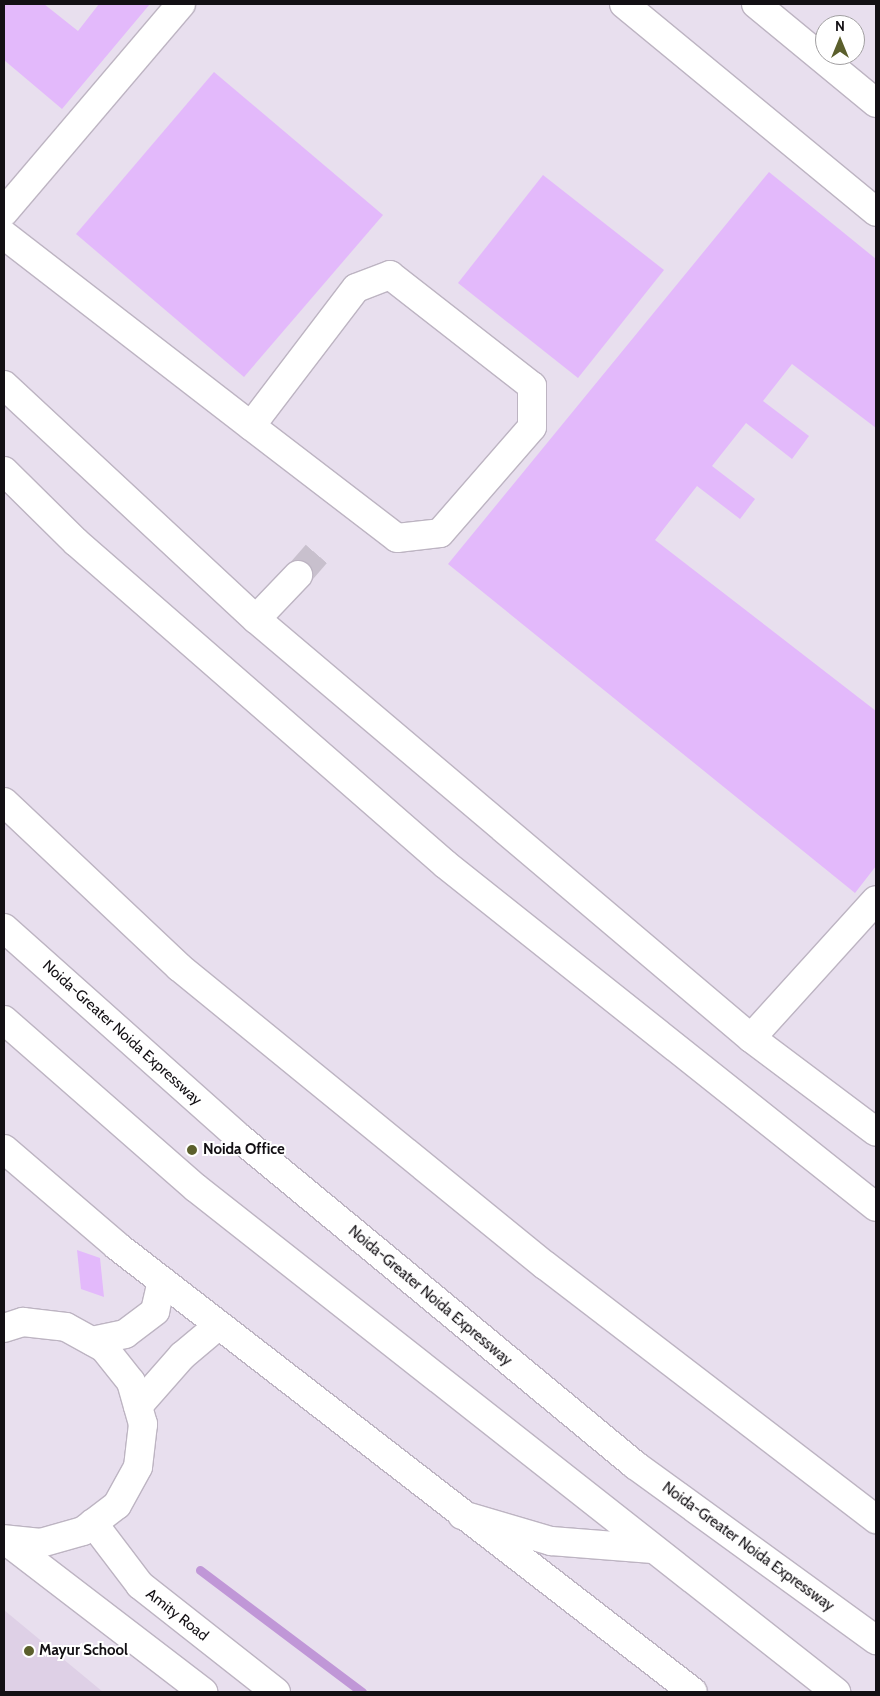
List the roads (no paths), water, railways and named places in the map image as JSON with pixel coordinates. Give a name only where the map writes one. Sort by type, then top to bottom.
[{"type":"main road","points":[[4,212],[181,4]]},
{"type":"main road","points":[[624,4],[876,212]]},
{"type":"main road","points":[[756,4],[876,103]]},
{"type":"main road","points":[[4,235],[397,538],[440,533],[532,427],[532,386],[390,274],[356,288],[252,426]]},
{"type":"main road","points":[[4,385],[256,619],[751,1038],[876,1132]]},
{"type":"main road","points":[[4,471],[76,542],[445,864],[876,1207]]},
{"type":"main road","points":[[256,619],[298,575]]},
{"type":"main road","points":[[4,802],[179,967],[546,1266],[876,1519]]},
{"type":"main road","points":[[751,1038],[876,900]]},
{"type":"main road","name":"Noida-Greater Noida Expressway","points":[[4,928],[236,1135],[635,1465],[876,1640]]},
{"type":"main road","points":[[4,1020],[196,1188],[836,1692]]},
{"type":"main road","points":[[4,1149],[162,1281],[693,1692]]},
{"type":"main road","points":[[92,1342],[125,1334],[155,1312],[162,1281]]},
{"type":"main road","points":[[4,1540],[41,1543],[83,1531],[117,1505],[138,1467],[143,1424],[131,1382],[104,1348],[66,1327],[10,1318]]},
{"type":"main road","points":[[138,1406],[182,1356],[218,1325]]},
{"type":"main road","points":[[462,1515],[551,1541],[654,1549]]},
{"type":"main road","name":"Amity Road","points":[[93,1523],[140,1585],[276,1692]]},
{"type":"main road","points":[[4,1540],[203,1692]]},
{"type":"waterway","points":[[200,1570],[362,1692]]},
{"type":"tunnel","points":[[298,575],[316,554]]},
{"type":"place","name":"Noida Office","points":[[192,1150]]},
{"type":"place","name":"Mayur School","points":[[29,1651]]}]
